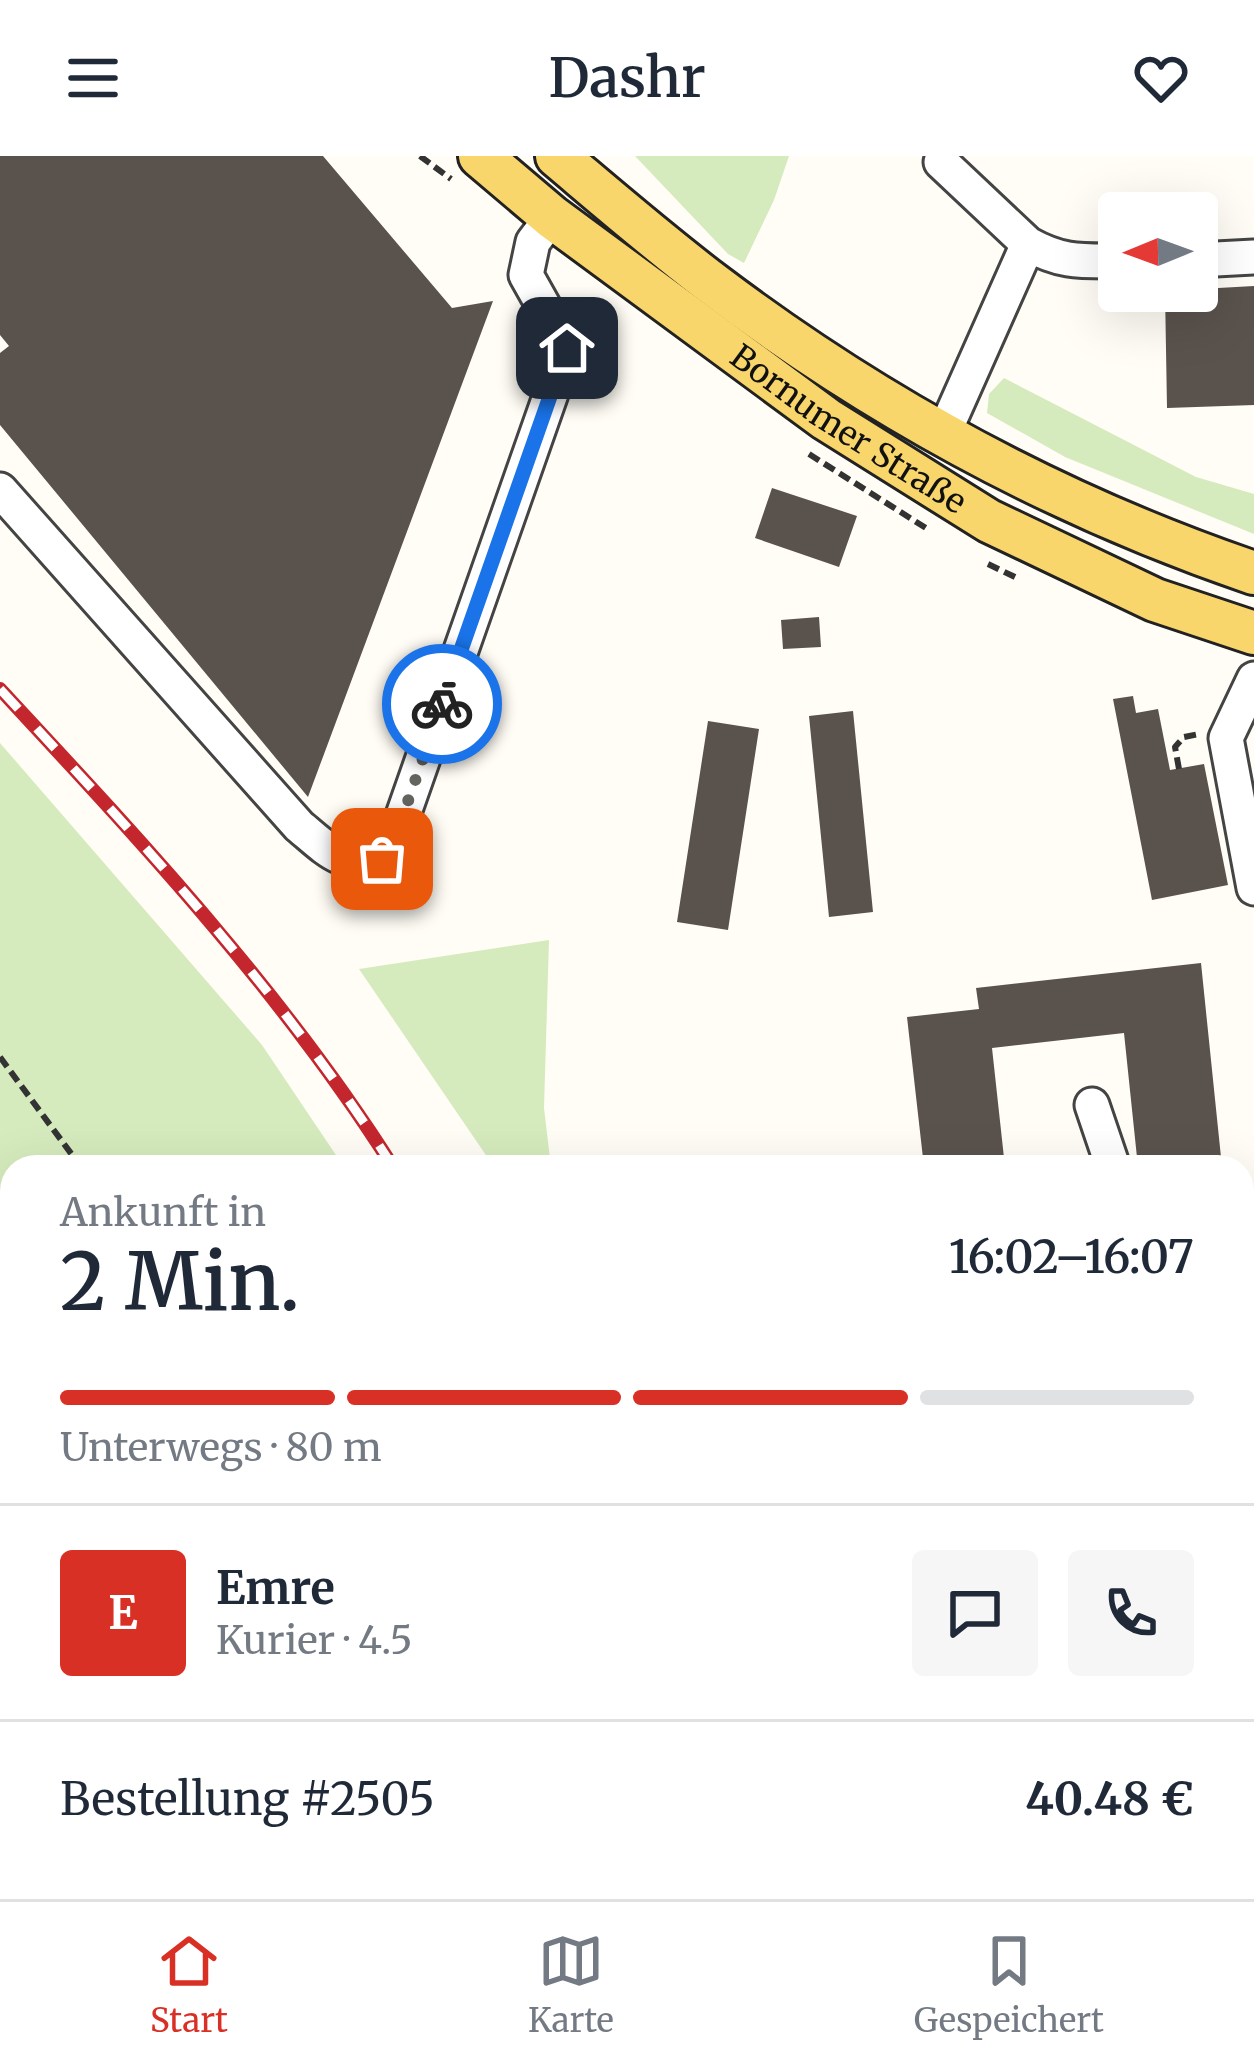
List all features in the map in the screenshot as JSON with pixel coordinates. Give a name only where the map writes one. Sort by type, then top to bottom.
[{"type":"main road","name":"Bornumer Straße","points":[[480,156],[552,217],[826,419],[989,521],[1155,600],[1254,633]]},
{"type":"main road","name":"Bornumer Straße","points":[[557,156],[714,285],[943,435],[1175,546],[1254,573]]},
{"type":"street","points":[[941,162],[1028,244],[1065,260],[1098,261]]},
{"type":"street","points":[[0,490],[299,826],[350,861],[382,859],[394,841],[567,348],[526,274],[533,242],[552,217]]},
{"type":"street","points":[[943,435],[1028,244]]},
{"type":"street","points":[[1218,259],[1254,257]]},
{"type":"street","points":[[1254,679],[1226,739],[1254,888]]},
{"type":"street","points":[[1092,1105],[1110,1155]]},
{"type":"path","points":[[0,1057],[72,1155]]},
{"type":"green space","points":[[635,156],[789,156],[744,263],[728,254]]},
{"type":"green space","points":[[1004,378],[1196,477],[1254,494],[1254,534],[1065,457],[987,413],[989,394]]},
{"type":"green space","points":[[0,743],[262,1045],[336,1155],[0,1155]]},
{"type":"green space","points":[[549,940],[544,1108],[550,1155],[486,1155],[359,969]]},
{"type":"building","points":[[0,156],[323,156],[452,308],[493,301],[308,797],[0,425],[0,353],[9,346],[0,335]]},
{"type":"building","points":[[1254,286],[1254,405],[1167,408],[1165,312],[1218,312],[1218,288]]},
{"type":"building","points":[[772,488],[857,516],[839,567],[755,538]]},
{"type":"building","points":[[819,617],[821,647],[783,649],[781,620]]},
{"type":"building","points":[[1133,696],[1136,713],[1158,709],[1170,770],[1204,764],[1228,885],[1152,900],[1113,699]]},
{"type":"building","points":[[853,711],[873,912],[829,917],[809,716]]},
{"type":"building","points":[[708,721],[759,729],[728,930],[677,922]]},
{"type":"building","points":[[1201,963],[1221,1155],[1137,1155],[1124,1033],[992,1048],[1004,1155],[923,1155],[907,1017],[979,1009],[976,988]]},
{"type":"railway","points":[[0,689],[257,979],[385,1155]]},
{"type":"way so far","points":[[382,859],[394,841],[442,704]]},
{"type":"route","points":[[442,704],[567,348]]}]
